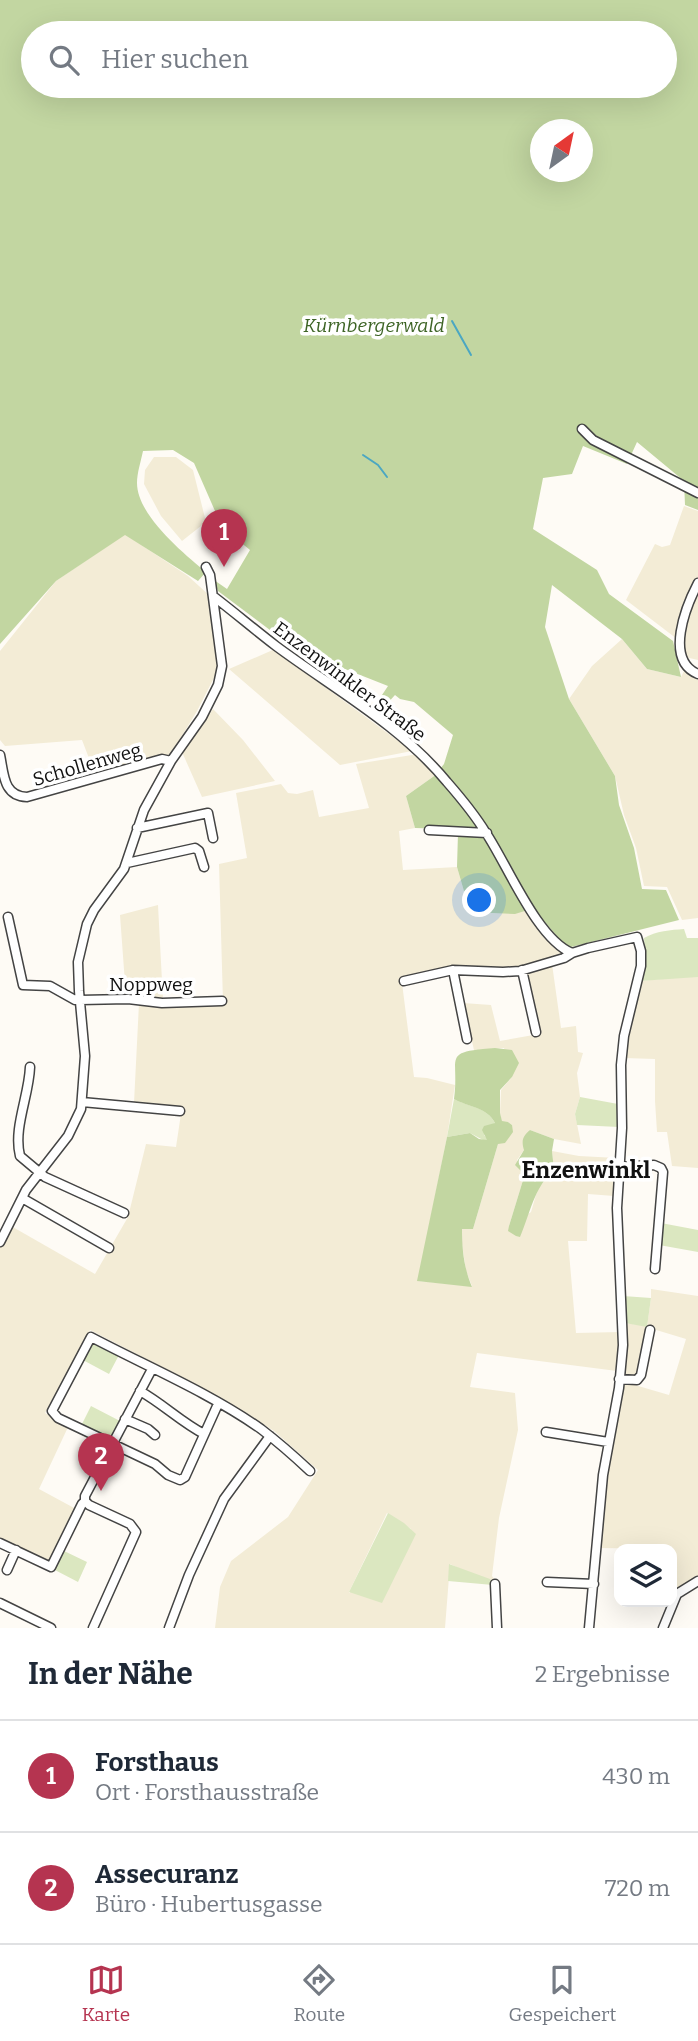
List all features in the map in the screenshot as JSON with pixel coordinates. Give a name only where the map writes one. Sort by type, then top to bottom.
[{"type":"street","points":[[582,429],[593,440],[698,493]]},
{"type":"street","points":[[0,1242],[22,1198],[68,1136],[78,1118],[82,1102],[85,1056],[78,961],[87,924],[127,863],[144,810],[171,761],[202,717],[218,685],[222,666],[210,575],[206,567]]},
{"type":"street","points":[[698,583],[687,608],[679,639],[683,657],[692,672],[698,674]]},
{"type":"street","name":"Enzenwinkler Straße","points":[[213,596],[276,646],[399,734],[447,781],[487,833],[530,910],[560,946],[572,953]]},
{"type":"street","name":"Schollenweg","points":[[0,755],[7,786],[12,793],[22,797],[162,759],[171,761]]},
{"type":"street","points":[[137,828],[208,813],[213,838]]},
{"type":"street","points":[[429,830],[487,833]]},
{"type":"street","points":[[127,863],[195,848],[199,851],[204,867]]},
{"type":"street","points":[[8,917],[23,985],[50,986],[75,1000],[80,1000]]},
{"type":"street","points":[[404,981],[453,970],[522,970],[564,958],[572,953],[637,937],[641,951],[640,966],[624,1036],[621,1065],[622,1128],[617,1208],[623,1325],[620,1379],[600,1501],[589,1628]]},
{"type":"street","points":[[453,970],[467,1039]]},
{"type":"street","points":[[522,970],[536,1032]]},
{"type":"street","name":"Noppweg","points":[[80,1000],[128,999],[162,1003],[222,1001]]},
{"type":"street","points":[[30,1067],[18,1135],[19,1152],[23,1160],[55,1182],[124,1213]]},
{"type":"street","points":[[82,1102],[180,1111]]},
{"type":"street","points":[[620,1167],[654,1165],[663,1172],[655,1269]]},
{"type":"street","points":[[22,1198],[109,1248]]},
{"type":"street","points":[[620,1379],[637,1380],[641,1375],[650,1330]]},
{"type":"street","points":[[218,1404],[185,1477],[180,1480],[168,1475],[155,1464],[58,1418],[52,1411],[91,1337],[218,1404],[270,1436],[310,1471]]},
{"type":"street","points":[[0,1543],[51,1567],[152,1369]]},
{"type":"street","points":[[140,1391],[204,1434]]},
{"type":"street","points":[[125,1419],[155,1435]]},
{"type":"street","points":[[546,1432],[608,1442]]},
{"type":"street","points":[[169,1628],[189,1575],[224,1499],[270,1436]]},
{"type":"street","points":[[85,1501],[90,1506],[130,1524],[136,1532],[93,1628]]},
{"type":"street","points":[[7,1570],[16,1550]]},
{"type":"street","points":[[663,1628],[677,1594],[698,1581]]},
{"type":"street","points":[[547,1583],[594,1584]]},
{"type":"street","points":[[495,1584],[497,1628]]},
{"type":"street","points":[[0,1604],[51,1628]]},
{"type":"street","points":[[27,1628],[30,1618]]},
{"type":"shaded area","points":[[154,457],[176,457],[193,470],[206,522],[182,541],[161,516],[144,484],[145,470]]},
{"type":"shaded area","points":[[684,506],[698,511],[698,660],[685,657],[681,642],[626,600],[655,544],[662,547],[670,545]]},
{"type":"shaded area","points":[[125,534],[188,576],[210,596],[219,668],[197,711],[171,754],[95,774],[82,740],[5,746],[0,740],[0,651],[56,581]]},
{"type":"shaded area","points":[[622,639],[647,669],[681,677],[684,671],[698,675],[698,918],[682,920],[667,887],[644,886],[615,776],[569,699],[592,666]]},
{"type":"shaded area","points":[[275,649],[412,751],[340,765],[229,669]]},
{"type":"shaded area","points":[[213,709],[243,740],[275,781],[202,797],[182,752]]},
{"type":"shaded area","points":[[418,754],[437,774],[406,796],[415,828],[399,831],[403,870],[457,867],[470,912],[528,910],[565,954],[514,970],[464,966],[402,983],[414,1077],[455,1085],[418,1281],[472,1286],[466,1271],[462,1229],[473,1229],[498,1144],[512,1125],[502,1122],[500,1114],[501,1090],[512,1077],[504,1048],[474,1050],[463,1003],[491,1005],[500,1041],[539,1034],[526,971],[552,964],[561,1028],[576,1026],[578,1052],[583,1053],[577,1073],[580,1097],[575,1114],[581,1144],[554,1139],[530,1130],[524,1150],[517,1160],[524,1177],[509,1226],[531,1212],[538,1188],[554,1170],[552,1151],[617,1158],[614,1196],[588,1194],[587,1241],[568,1241],[576,1333],[620,1332],[617,1371],[477,1353],[470,1387],[515,1393],[518,1430],[499,1518],[492,1576],[496,1582],[493,1585],[450,1564],[445,1628],[215,1628],[220,1587],[231,1561],[288,1517],[318,1470],[274,1431],[249,1415],[90,1330],[45,1413],[69,1425],[39,1489],[76,1509],[48,1562],[0,1541],[0,1247],[11,1226],[95,1274],[128,1217],[146,1144],[176,1147],[182,1107],[134,1103],[139,1003],[223,1002],[219,864],[247,858],[236,793],[281,784],[288,793],[313,790],[319,817],[369,808],[356,764]],"holes":[[[387,1513],[411,1529],[349,1593]]]},
{"type":"shaded area","points":[[158,905],[163,1000],[126,997],[120,915]]},
{"type":"shaded area","points":[[698,977],[698,1168],[672,1166],[667,1132],[657,1132],[655,1059],[624,1058],[640,981]]},
{"type":"shaded area","points":[[651,1289],[698,1296],[698,1580],[677,1588],[677,1544],[614,1544],[614,1548],[599,1548],[603,1495],[623,1384],[628,1383],[669,1395],[686,1339],[653,1329],[639,1373],[635,1376],[622,1376],[625,1323],[647,1326]]},
{"type":"green space","name":"Kürnbergerwald","points":[[0,0],[698,0],[698,510],[685,505],[684,481],[637,442],[627,464],[583,446],[572,474],[543,478],[533,529],[597,570],[609,594],[673,641],[681,677],[647,669],[622,639],[552,585],[545,627],[569,699],[615,776],[619,805],[634,848],[642,889],[666,890],[679,920],[567,948],[532,907],[490,831],[440,769],[453,735],[414,702],[395,695],[385,706],[378,701],[388,686],[340,667],[331,676],[218,591],[214,580],[227,589],[250,550],[222,527],[194,463],[173,450],[143,451],[137,483],[139,495],[153,520],[206,572],[198,581],[125,535],[56,581],[0,644]]},
{"type":"green space","points":[[437,774],[481,830],[415,828],[406,796]]},
{"type":"green space","points":[[458,833],[486,835],[528,910],[515,914],[470,912],[457,867]]},
{"type":"green space","points":[[684,929],[687,938],[698,938],[698,977],[640,981],[645,957],[644,938],[659,932]]},
{"type":"green space","points":[[495,1048],[512,1050],[519,1063],[512,1077],[500,1090],[502,1121],[512,1125],[513,1132],[505,1143],[498,1144],[473,1229],[462,1229],[464,1259],[472,1287],[417,1281],[447,1137],[470,1133],[479,1139],[487,1140],[482,1130],[484,1126],[495,1123],[482,1110],[454,1099],[456,1059],[466,1052]]},
{"type":"green space","points":[[580,1097],[618,1104],[619,1127],[577,1125],[575,1114]]},
{"type":"green space","points":[[454,1099],[482,1110],[492,1118],[495,1123],[484,1135],[488,1140],[470,1133],[447,1137]]},
{"type":"green space","points":[[530,1130],[554,1139],[554,1170],[537,1193],[520,1237],[508,1231],[524,1177],[515,1165],[524,1150],[523,1138]]},
{"type":"green space","points":[[661,1223],[698,1230],[698,1252],[659,1245]]},
{"type":"green space","points":[[623,1296],[651,1298],[647,1327],[625,1323]]},
{"type":"green space","points":[[95,1342],[119,1355],[109,1374],[81,1359],[91,1343]]},
{"type":"green space","points":[[91,1406],[120,1421],[111,1437],[81,1426]]},
{"type":"green space","points":[[388,1513],[416,1534],[382,1603],[349,1592]]},
{"type":"green space","points":[[62,1550],[87,1562],[78,1582],[53,1569]]},
{"type":"green space","points":[[449,1564],[490,1579],[493,1585],[448,1581]]},
{"type":"waterway","points":[[452,321],[471,355]]},
{"type":"waterway","points":[[363,455],[378,465],[387,477]]},
{"type":"place","name":"Forsthaus","points":[[224,567]]},
{"type":"place","name":"Assecuranz","points":[[101,1491]]},
{"type":"district","name":"Enzenwinkl","points":[[586,1170]]}]
